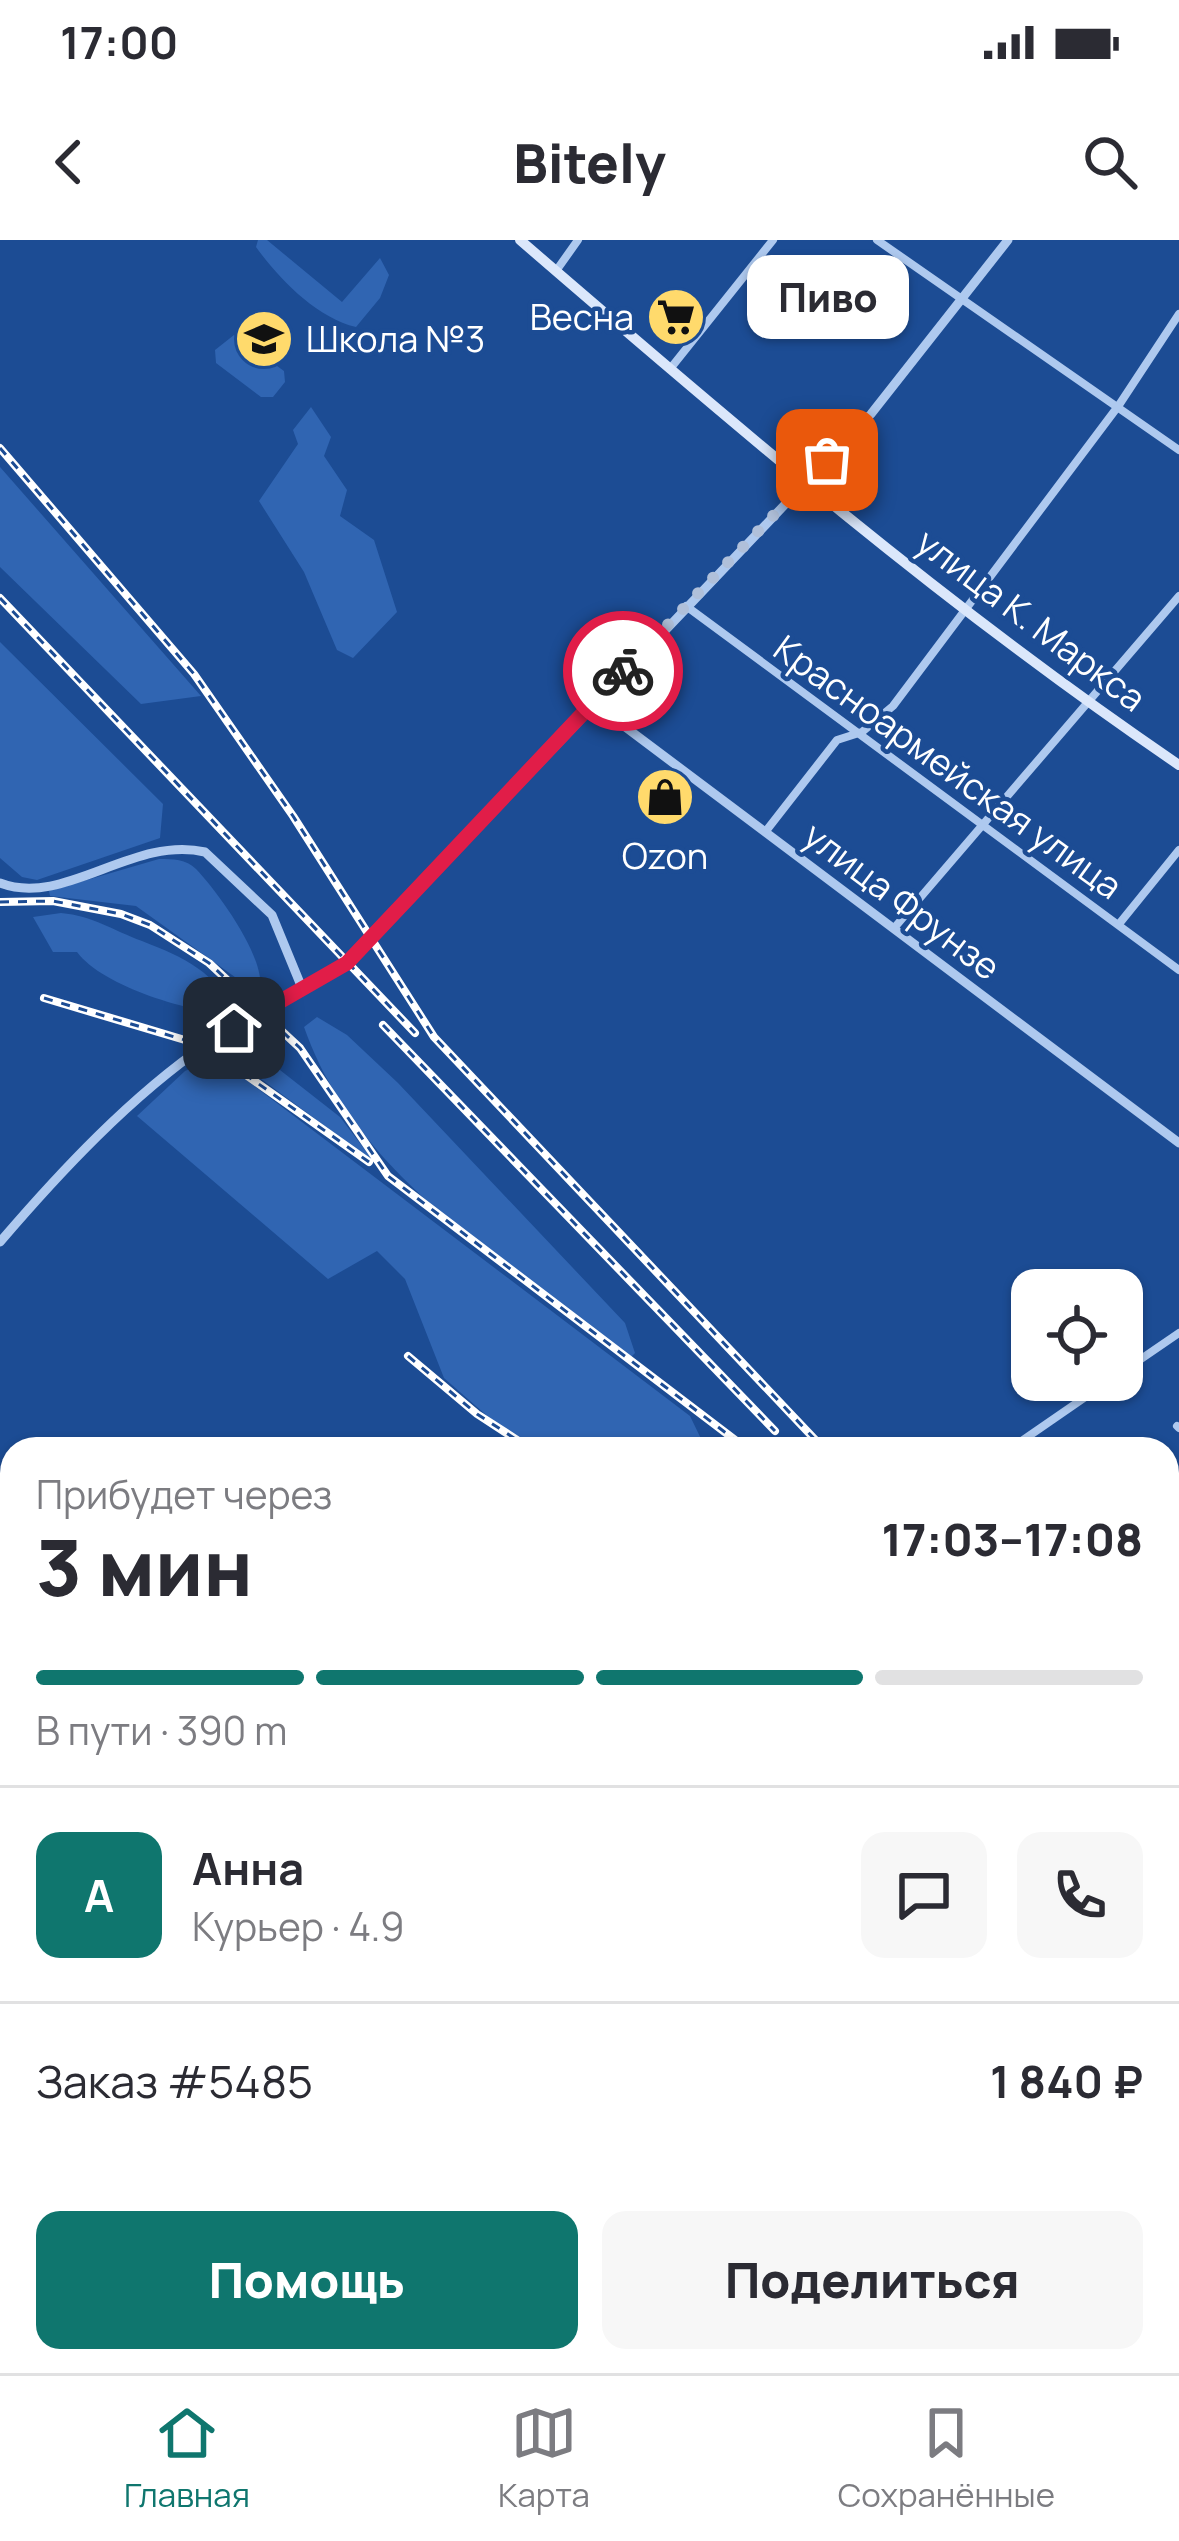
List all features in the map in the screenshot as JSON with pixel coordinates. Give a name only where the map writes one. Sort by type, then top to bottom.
[{"type":"main road","name":"улица К. Маркса","points":[[520,240],[805,484],[967,614],[1179,765]]},
{"type":"street","points":[[556,271],[578,240]]},
{"type":"street","points":[[670,370],[773,240]]},
{"type":"street","points":[[878,240],[1179,450]]},
{"type":"street","points":[[0,1242],[88,1149],[205,1046],[343,966],[398,912],[592,702],[805,484],[962,302],[1008,240]]},
{"type":"street","points":[[766,831],[837,740],[862,732],[893,706],[967,614],[1179,314]]},
{"type":"street","points":[[895,927],[1085,700],[1179,596]]},
{"type":"street","name":"Красноармейская улица","points":[[686,607],[862,732],[1179,970]]},
{"type":"street","name":"улица Фрунзе","points":[[592,702],[1179,1143]]},
{"type":"street","points":[[0,883],[29,890],[157,850],[183,847],[205,852],[272,914],[302,988]]},
{"type":"street","points":[[1119,924],[1179,850]]},
{"type":"street","points":[[1143,1358],[1179,1333]]},
{"type":"street","points":[[1027,1437],[1080,1401]]},
{"type":"shaded area","points":[[258,240],[267,240],[342,302],[380,258],[389,275],[380,298],[356,327],[300,296],[256,247]]},
{"type":"shaded area","points":[[234,335],[284,371],[285,382],[273,397],[261,397],[216,363],[215,350]]},
{"type":"shaded area","points":[[311,407],[331,437],[324,456],[347,490],[340,516],[374,540],[397,612],[353,658],[337,650],[304,572],[259,501],[298,444],[293,430]]},
{"type":"shaded area","points":[[0,467],[201,696],[141,704],[0,567]]},
{"type":"shaded area","points":[[0,642],[163,804],[160,838],[37,880],[22,877],[0,858]]},
{"type":"shaded area","points":[[159,859],[188,863],[216,893],[248,943],[260,988],[246,985],[136,906],[50,896],[49,891]]},
{"type":"shaded area","points":[[61,913],[93,920],[185,960],[219,987],[236,1015],[150,996],[107,976],[77,952],[53,952],[33,917]]},
{"type":"shaded area","points":[[317,1017],[347,1035],[398,1083],[625,1323],[635,1353],[631,1357],[488,1252],[399,1174],[360,1130],[328,1081],[304,1027]]},
{"type":"shaded area","points":[[256,1031],[273,1048],[271,1063],[340,1117],[375,1163],[238,1062],[246,1038]]},
{"type":"shaded area","points":[[202,1063],[236,1072],[690,1416],[700,1437],[517,1437],[502,1429],[444,1378],[405,1279],[377,1251],[328,1279],[137,1116],[185,1071]]},
{"type":"railway","points":[[0,448],[194,674],[293,816],[434,1037],[813,1437]]},
{"type":"railway","points":[[0,598],[415,1033]]},
{"type":"railway","points":[[0,902],[53,901],[121,914],[150,925],[209,963],[300,1048],[388,1176],[731,1437]]},
{"type":"railway","points":[[44,998],[205,1046],[369,1162]]},
{"type":"railway","points":[[383,1025],[775,1431]]},
{"type":"railway","points":[[408,1356],[512,1437]]},
{"type":"way so far","points":[[623,671],[827,460]]},
{"type":"place","name":"Весна","points":[[676,317]]},
{"type":"place","name":"Школа №3","points":[[264,339]]},
{"type":"place","name":"Пиво","points":[[827,460]]},
{"type":"place","name":"Ozon","points":[[665,797]]},
{"type":"route","points":[[234,1028],[347,963],[623,671]]}]
